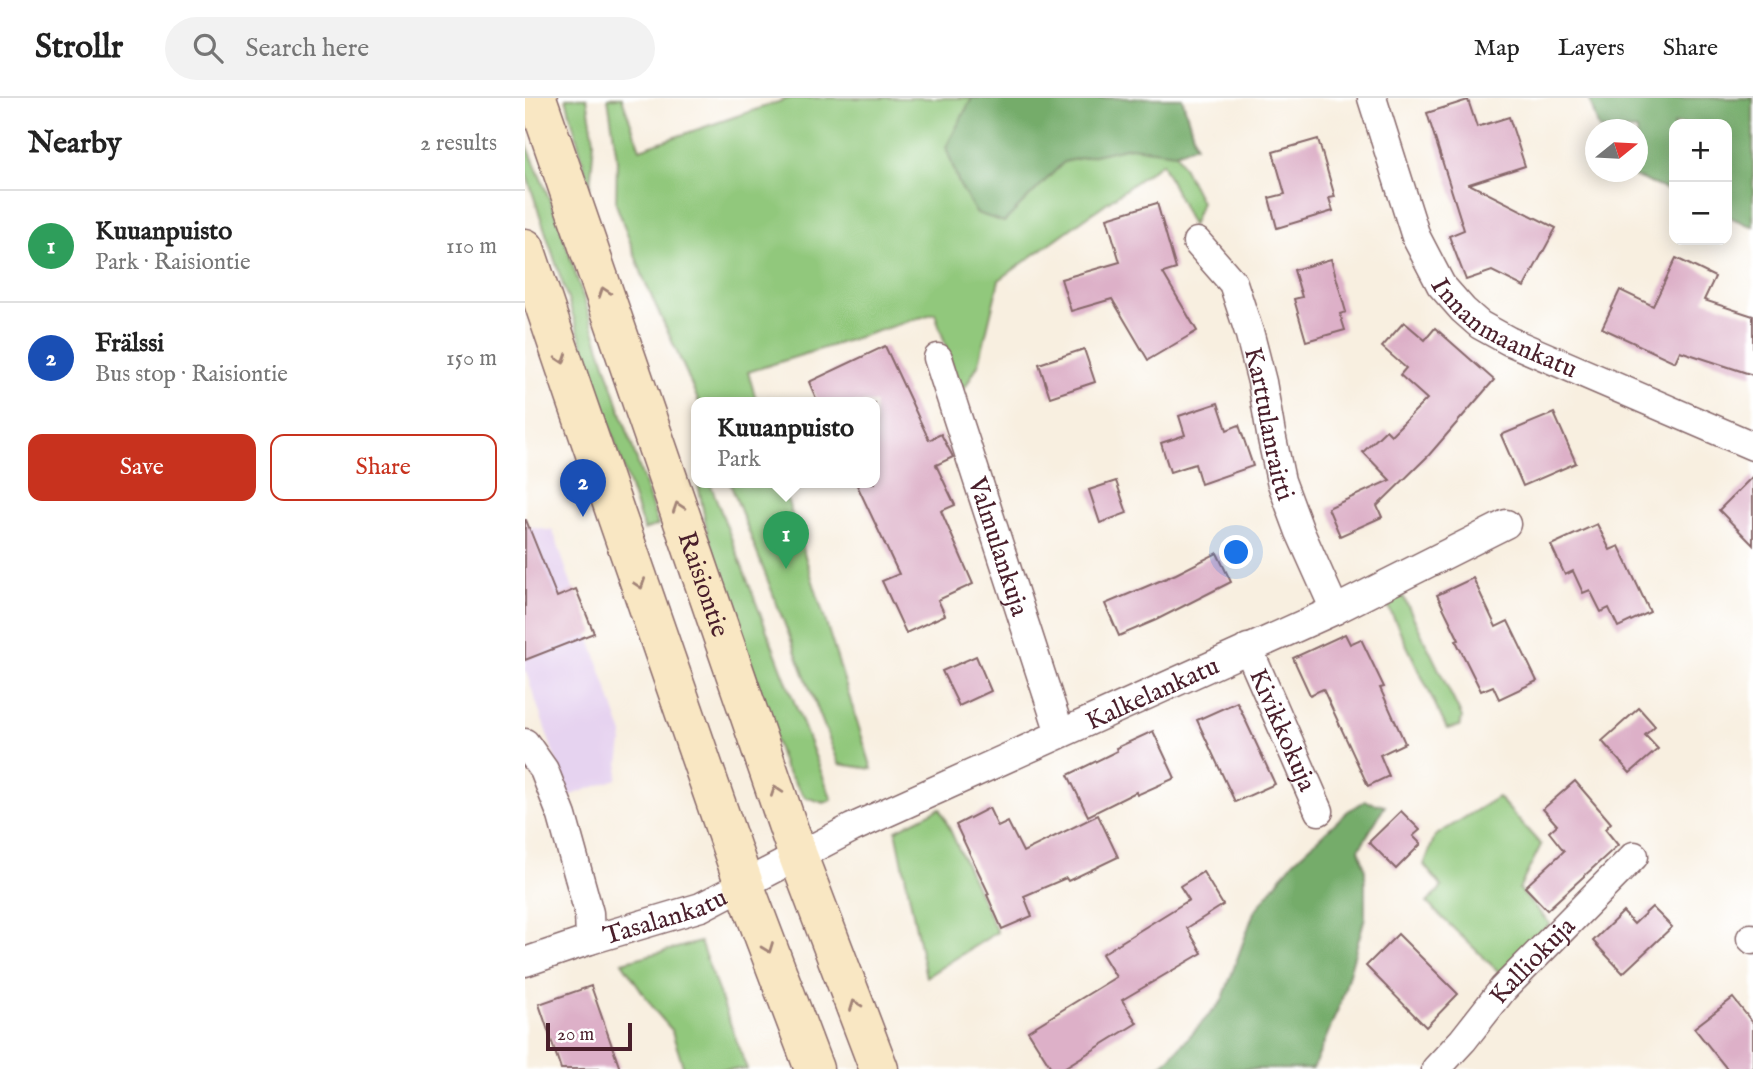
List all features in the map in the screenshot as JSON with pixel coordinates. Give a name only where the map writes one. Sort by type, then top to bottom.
[{"type":"main road","name":"Raisiontie","points":[[537,98],[798,856],[879,1069]]},
{"type":"main road","points":[[525,248],[744,884],[814,1069]]},
{"type":"street","name":"Innanmaankatu","points":[[1372,98],[1416,237],[1441,285],[1463,310],[1480,325],[1509,341],[1753,446]]},
{"type":"street","name":"Karttulanraitti","points":[[1197,242],[1233,283],[1262,382],[1281,481],[1300,532],[1335,610]]},
{"type":"street","name":"Valmulankuja","points":[[938,358],[1059,733]]},
{"type":"street","name":"Kalkelankatu","points":[[798,856],[852,828],[1059,733],[1335,610],[1506,524]]},
{"type":"street","name":"Kivikkokuja","points":[[1248,648],[1319,811]]},
{"type":"street","points":[[525,743],[544,770],[562,816],[589,913],[590,940]]},
{"type":"street","name":"Tasalankatu","points":[[525,962],[701,907],[798,856]]},
{"type":"street","name":"Kalliokuja","points":[[1436,1069],[1503,989],[1634,856]]},
{"type":"shaded area","points":[[525,526],[553,531],[623,735],[617,779],[568,796],[525,669]]},
{"type":"green space","points":[[566,98],[587,98],[594,140],[590,188]]},
{"type":"green space","points":[[608,98],[622,98],[640,149],[790,98],[1182,98],[1196,145],[1176,153],[1201,202],[1192,226],[1162,163],[999,280],[979,363],[965,388],[959,387],[935,313],[748,372],[755,397],[697,397],[645,282],[616,204],[617,158]]},
{"type":"green space","points":[[972,98],[1182,98],[1196,145],[1175,153],[1130,147],[1064,162],[1004,222],[976,213],[959,184],[946,147]]},
{"type":"green space","points":[[1589,98],[1753,98],[1753,227],[1732,218],[1732,119],[1669,119],[1669,191],[1648,182],[1648,119],[1596,119]]},
{"type":"green space","points":[[525,140],[557,217],[658,525],[644,530],[525,170]]},
{"type":"green space","points":[[699,488],[712,488],[832,800],[824,803],[805,797],[784,767],[708,536]]},
{"type":"green space","points":[[732,488],[784,488],[872,769],[839,764]]},
{"type":"green space","points":[[1392,596],[1403,596],[1462,717],[1460,726],[1447,729],[1386,602]]},
{"type":"green space","points":[[1498,797],[1541,845],[1519,889],[1550,924],[1500,973],[1427,903],[1442,887],[1424,865],[1435,836]]},
{"type":"green space","points":[[1365,801],[1385,806],[1359,849],[1365,868],[1365,917],[1341,1002],[1313,1069],[1155,1069],[1165,1063],[1222,1001],[1254,912],[1293,862],[1348,811]]},
{"type":"green space","points":[[940,808],[997,932],[926,977],[896,830]]},
{"type":"green space","points":[[700,942],[747,1069],[684,1069],[671,1029],[622,962]]},
{"type":"building","points":[[1468,100],[1477,127],[1509,117],[1525,166],[1469,184],[1556,228],[1524,287],[1492,271],[1466,280],[1449,236],[1464,230],[1427,113]]},
{"type":"building","points":[[1318,139],[1335,197],[1329,198],[1333,211],[1277,228],[1269,198],[1285,194],[1273,152]]},
{"type":"building","points":[[1157,203],[1176,269],[1163,273],[1197,331],[1148,360],[1112,299],[1071,311],[1061,279],[1120,262],[1107,218]]},
{"type":"building","points":[[1676,258],[1715,277],[1704,300],[1753,316],[1753,375],[1680,351],[1675,362],[1602,328],[1620,290],[1653,306]]},
{"type":"building","points":[[1331,259],[1346,312],[1340,314],[1345,330],[1306,341],[1294,299],[1302,297],[1294,270]]},
{"type":"building","points":[[1404,322],[1425,340],[1435,328],[1494,380],[1429,455],[1377,506],[1382,517],[1340,536],[1328,508],[1390,480],[1363,452],[1386,430],[1391,435],[1427,399],[1400,375],[1406,368],[1382,347]]},
{"type":"building","points":[[885,346],[929,440],[941,434],[953,457],[936,465],[955,505],[941,511],[973,584],[938,600],[945,615],[906,633],[882,581],[899,574],[858,488],[880,488],[880,397],[815,397],[809,382]]},
{"type":"building","points":[[1084,349],[1095,382],[1050,397],[1039,364]]},
{"type":"building","points":[[1218,403],[1227,430],[1239,425],[1253,466],[1201,484],[1195,464],[1170,472],[1161,443],[1185,435],[1179,416]]},
{"type":"building","points":[[1554,413],[1576,463],[1523,486],[1501,435]]},
{"type":"building","points":[[1753,476],[1753,545],[1719,510]]},
{"type":"building","points":[[1116,481],[1127,513],[1100,523],[1089,490]]},
{"type":"building","points":[[525,520],[557,597],[576,589],[594,633],[525,660]]},
{"type":"building","points":[[1597,524],[1610,550],[1619,546],[1650,612],[1618,627],[1609,608],[1601,612],[1590,590],[1583,593],[1573,571],[1565,575],[1551,545]]},
{"type":"building","points":[[1217,553],[1231,582],[1119,636],[1105,604],[1176,574]]},
{"type":"building","points":[[1473,578],[1496,627],[1508,621],[1537,681],[1499,699],[1493,686],[1481,691],[1437,595]]},
{"type":"building","points":[[1345,634],[1350,644],[1361,639],[1384,687],[1380,688],[1405,743],[1380,755],[1389,776],[1368,786],[1323,689],[1310,695],[1293,658]]},
{"type":"building","points":[[976,656],[991,691],[959,706],[942,671]]},
{"type":"building","points":[[1237,702],[1275,784],[1235,802],[1197,720]]},
{"type":"building","points":[[1639,708],[1655,726],[1645,735],[1658,749],[1630,773],[1602,741]]},
{"type":"building","points":[[1153,731],[1175,778],[1137,795],[1136,792],[1088,816],[1068,775]]},
{"type":"building","points":[[1575,781],[1611,823],[1605,829],[1618,845],[1547,910],[1525,887],[1564,851],[1549,832],[1557,825],[1543,809]]},
{"type":"building","points":[[989,808],[998,827],[1008,822],[1023,852],[1098,815],[1118,857],[1068,881],[1066,878],[1024,896],[1032,916],[1002,929],[987,895],[989,894],[956,825]]},
{"type":"building","points":[[1401,811],[1420,830],[1413,836],[1421,844],[1396,869],[1369,842]]},
{"type":"building","points":[[1203,872],[1223,905],[1187,928],[1202,953],[1122,1000],[1137,1023],[1062,1069],[1052,1069],[1028,1031],[1116,977],[1102,954],[1189,900],[1180,886]]},
{"type":"building","points":[[1652,907],[1672,927],[1623,973],[1593,941],[1623,912],[1634,924]]},
{"type":"building","points":[[1398,934],[1458,994],[1426,1027],[1366,966]]},
{"type":"building","points":[[591,986],[620,1069],[561,1069],[539,1004]]},
{"type":"building","points":[[1733,998],[1753,1023],[1753,1069],[1727,1069],[1694,1028]]},
{"type":"place","name":"Frälssi","points":[[583,517]]},
{"type":"place","name":"Kuuanpuisto","points":[[786,569]]}]
